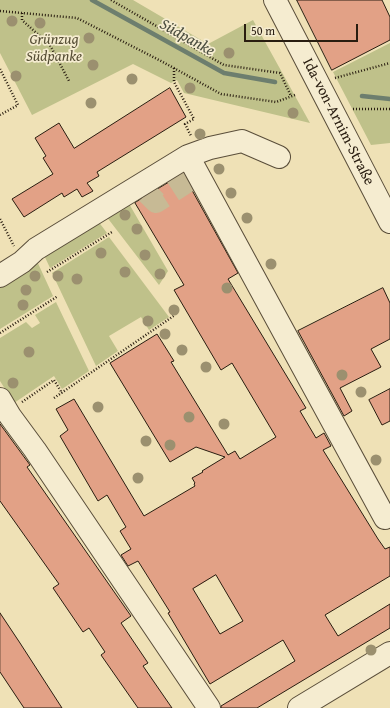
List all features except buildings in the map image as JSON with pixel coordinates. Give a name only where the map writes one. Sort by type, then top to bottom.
[{"type":"street","name":"Ida-von-Arnim-Straße","points":[[275,0],[390,222]]},
{"type":"street","points":[[0,276],[22,262],[36,250],[143,189],[192,170],[210,148],[242,141],[279,157]]},
{"type":"street","points":[[192,170],[385,518]]},
{"type":"street","points":[[4,405],[209,708]]},
{"type":"street","points":[[305,706],[390,653]]},
{"type":"path","points":[[0,11],[77,18],[221,94],[276,102],[293,96],[280,73],[224,65],[111,0]]},
{"type":"path","points":[[22,13],[22,20],[50,45],[69,81]]},
{"type":"path","points":[[331,79],[390,63]]},
{"type":"path","points":[[174,68],[174,82],[194,119],[185,124],[194,142],[192,170]]},
{"type":"path","points":[[0,69],[18,105],[0,115]]},
{"type":"path","points":[[359,109],[390,109]]},
{"type":"path","points":[[0,220],[22,262]]},
{"type":"path","points":[[47,272],[112,232]]},
{"type":"path","points":[[0,333],[58,296]]},
{"type":"path","points":[[54,398],[175,315]]},
{"type":"path","points":[[4,405],[54,380],[62,393]]},
{"type":"green space","name":"Grünzug Südpanke","points":[[0,0],[133,0],[208,44],[253,20],[310,123],[184,93],[177,80],[171,83],[133,64],[32,115],[0,53]]},
{"type":"green space","points":[[390,43],[390,143],[371,145],[333,72]]},
{"type":"green space","points":[[128,202],[168,271],[159,285],[106,216]]},
{"type":"green space","points":[[98,221],[107,233],[50,268],[44,255]]},
{"type":"green space","points":[[109,237],[169,317],[149,330],[141,317],[109,336],[118,351],[96,366],[52,273]]},
{"type":"green space","points":[[36,259],[53,296],[0,329],[0,281]]},
{"type":"green space","points":[[56,302],[89,371],[62,389],[54,376],[14,403],[0,381],[0,338],[26,322],[32,328],[40,323],[35,315]]},
{"type":"waterway","name":"Südpanke","points":[[92,0],[224,73],[275,82]]},
{"type":"waterway","name":"Südpanke","points":[[362,96],[390,99]]},
{"type":"tunnel","points":[[147,193],[156,202],[190,180]]}]
